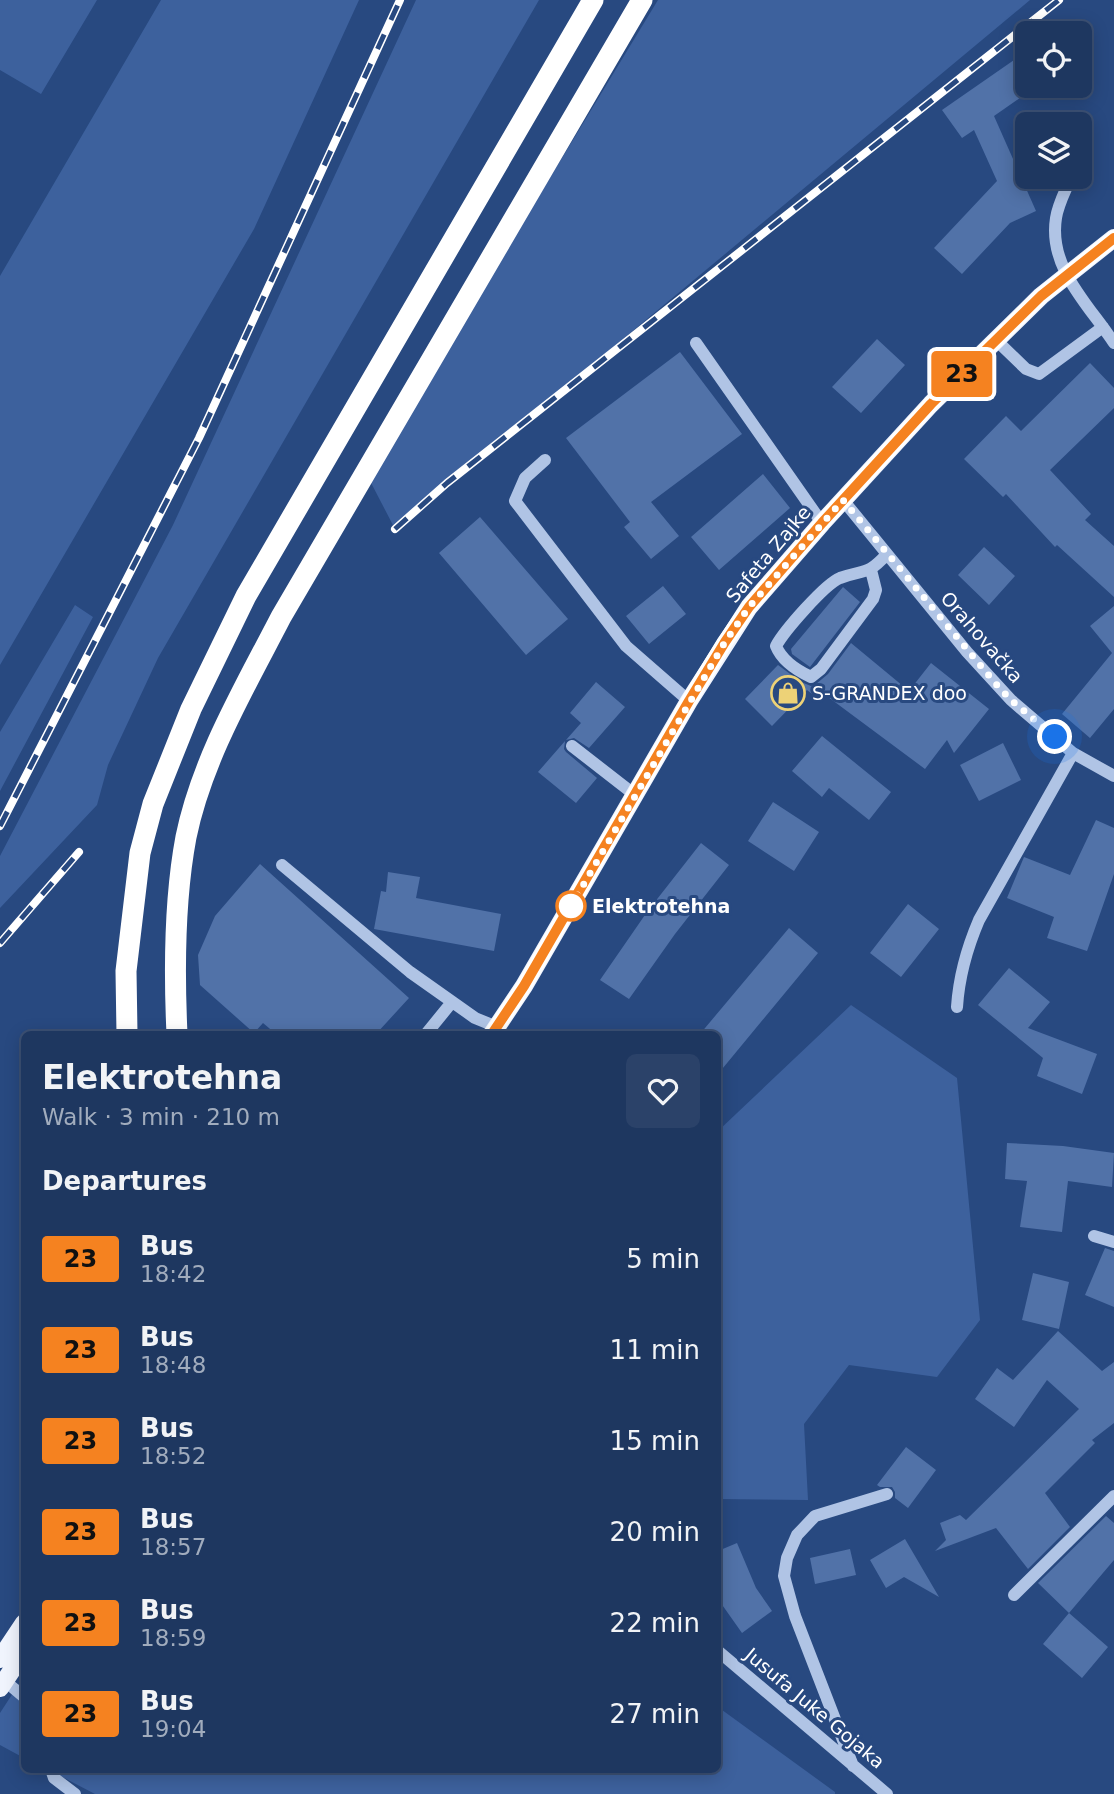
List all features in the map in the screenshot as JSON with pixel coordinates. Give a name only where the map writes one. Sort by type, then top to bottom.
[{"type":"highway","points":[[127,1031],[126,971],[141,853],[153,804],[191,709],[246,596],[593,0]]},
{"type":"highway","points":[[177,1031],[175,991],[179,897],[186,837],[201,785],[227,723],[281,617],[642,0]]},
{"type":"main road","name":"Safeta Zajke","points":[[494,1031],[524,986],[689,701],[749,607],[931,404],[1065,275],[1114,238]]},
{"type":"main road","points":[[0,1659],[21,1627]]},
{"type":"main road","points":[[2,1684],[21,1656]]},
{"type":"street","points":[[1066,189],[1056,216],[1054,242],[1065,275],[1114,343]]},
{"type":"street","points":[[996,340],[1026,369],[1039,374],[1104,327]]},
{"type":"street","points":[[696,343],[822,523]]},
{"type":"street","points":[[545,460],[525,478],[515,501],[626,646],[689,701]]},
{"type":"street","name":"Orahovačka","points":[[843,500],[967,652],[1011,700],[1073,753],[1114,776]]},
{"type":"street","points":[[871,570],[876,590],[873,599],[821,669],[811,677],[789,664],[779,654],[776,646],[785,629],[837,579],[871,570],[887,554]]},
{"type":"street","points":[[572,746],[635,796]]},
{"type":"street","points":[[957,1007],[960,974],[979,920],[1073,753]]},
{"type":"street","points":[[282,865],[410,972],[494,1031]]},
{"type":"street","points":[[428,1031],[452,1002]]},
{"type":"street","points":[[1094,1236],[1114,1241]]},
{"type":"street","points":[[853,1766],[795,1616],[784,1576],[787,1558],[797,1535],[815,1516],[887,1494]]},
{"type":"street","points":[[1014,1595],[1114,1496]]},
{"type":"street","name":"Jusufa Juke Gojaka","points":[[721,1654],[887,1794]]},
{"type":"street","points":[[2,1684],[21,1696]]},
{"type":"street","points":[[52,1773],[54,1778],[75,1794]]},
{"type":"shaded area","points":[[0,0],[97,0],[41,94],[0,70]]},
{"type":"shaded area","points":[[161,0],[359,0],[254,229],[0,665],[0,276]]},
{"type":"shaded area","points":[[416,0],[539,0],[158,658],[108,765],[97,805],[0,908],[0,856],[173,525]]},
{"type":"shaded area","points":[[658,0],[1030,0],[395,529],[368,477]]},
{"type":"shaded area","points":[[75,605],[93,617],[0,791],[0,732]]},
{"type":"shaded area","points":[[851,1005],[957,1078],[980,1320],[937,1377],[849,1365],[804,1424],[808,1500],[721,1499],[721,1128]]},
{"type":"shaded area","points":[[21,1681],[21,1756],[0,1745],[0,1713]]},
{"type":"shaded area","points":[[721,1709],[835,1792],[835,1794],[95,1794],[55,1773],[721,1773]]},
{"type":"building","points":[[1015,59],[1015,98],[1020,98],[994,116],[1015,164],[1015,189],[1026,189],[1036,211],[1010,223],[962,274],[934,248],[997,181],[974,130],[962,138],[942,110]]},
{"type":"building","points":[[877,339],[905,365],[861,413],[832,387]]},
{"type":"building","points":[[680,352],[742,434],[651,502],[679,536],[651,559],[624,527],[630,522],[566,438]]},
{"type":"building","points":[[1090,363],[1114,388],[1114,408],[1050,470],[1091,514],[1085,520],[1114,546],[1114,597],[1057,545],[1055,547],[1006,494],[1003,497],[964,459],[1006,416],[1021,431]]},
{"type":"building","points":[[763,474],[790,508],[719,570],[691,537]]},
{"type":"building","points":[[480,517],[568,619],[526,655],[439,553]]},
{"type":"building","points":[[984,547],[1015,576],[989,605],[958,575]]},
{"type":"building","points":[[663,586],[686,614],[649,644],[626,616]]},
{"type":"building","points":[[843,587],[860,602],[810,667],[792,654],[791,649]]},
{"type":"building","points":[[1114,606],[1114,709],[1090,738],[1062,714],[1112,653],[1090,626]]},
{"type":"building","points":[[851,643],[909,691],[931,663],[989,709],[954,753],[947,740],[925,769],[820,691],[816,697],[807,690],[772,726],[745,699],[778,665],[801,682],[811,686],[816,684],[828,674]]},
{"type":"building","points":[[596,682],[625,707],[589,748],[574,738],[566,740],[581,723],[570,713]]},
{"type":"building","points":[[822,736],[891,792],[869,820],[829,788],[822,797],[792,771]]},
{"type":"building","points":[[565,741],[566,752],[597,778],[576,803],[538,772]]},
{"type":"building","points":[[1003,743],[1021,780],[979,801],[960,765]]},
{"type":"building","points":[[773,802],[819,832],[794,871],[748,841]]},
{"type":"building","points":[[1096,820],[1114,828],[1114,874],[1087,951],[1047,938],[1054,917],[1007,898],[1024,857],[1070,875]]},
{"type":"building","points":[[701,843],[729,865],[629,999],[600,980],[647,912]]},
{"type":"building","points":[[260,864],[409,998],[379,1031],[272,1031],[263,1023],[256,1031],[252,1031],[200,985],[198,955],[215,916]]},
{"type":"building","points":[[388,872],[420,877],[416,898],[501,914],[494,951],[374,929],[381,891],[386,892]]},
{"type":"building","points":[[908,904],[939,929],[901,977],[870,953]]},
{"type":"building","points":[[789,928],[818,953],[721,1070],[721,1031],[703,1031]]},
{"type":"building","points":[[1009,968],[1050,1002],[1028,1028],[1097,1054],[1082,1094],[1037,1076],[1043,1058],[978,1005]]},
{"type":"building","points":[[1007,1143],[1063,1146],[1114,1153],[1112,1187],[1068,1181],[1062,1232],[1020,1227],[1027,1181],[1005,1179]]},
{"type":"building","points":[[1105,1248],[1114,1251],[1114,1307],[1085,1295]]},
{"type":"building","points":[[1033,1273],[1069,1282],[1059,1329],[1022,1320]]},
{"type":"building","points":[[1058,1331],[1102,1371],[1114,1362],[1114,1423],[1092,1440],[1095,1443],[1045,1493],[1070,1527],[1028,1569],[996,1528],[935,1551],[946,1540],[940,1523],[960,1515],[966,1520],[1079,1409],[1047,1380],[1014,1427],[975,1399],[997,1368],[1013,1380]]},
{"type":"building","points":[[906,1447],[936,1470],[908,1508],[895,1498],[892,1487],[877,1485]]},
{"type":"building","points":[[1106,1516],[1114,1523],[1114,1560],[1069,1613],[1038,1583]]},
{"type":"building","points":[[905,1539],[939,1597],[904,1577],[886,1588],[870,1560]]},
{"type":"building","points":[[737,1543],[756,1588],[772,1611],[742,1633],[721,1603],[721,1550]]},
{"type":"building","points":[[850,1549],[856,1575],[815,1584],[810,1558]]},
{"type":"building","points":[[1069,1613],[1108,1647],[1082,1678],[1043,1644]]},
{"type":"railway","points":[[0,826],[199,438],[400,0]]},
{"type":"railway","points":[[395,529],[447,483],[1059,0]]},
{"type":"railway","points":[[0,943],[79,852]]},
{"type":"bus line","name":"23","points":[[494,1031],[524,986],[689,701],[749,607],[931,404],[1041,296],[1114,238]]},
{"type":"place","name":"S-GRANDEX doo","points":[[788,693]]},
{"type":"place","name":"Elektrotehna","points":[[571,906]]},
{"type":"route","points":[[571,906],[725,642],[749,607],[843,500],[967,652],[1011,700],[1055,737]]}]
